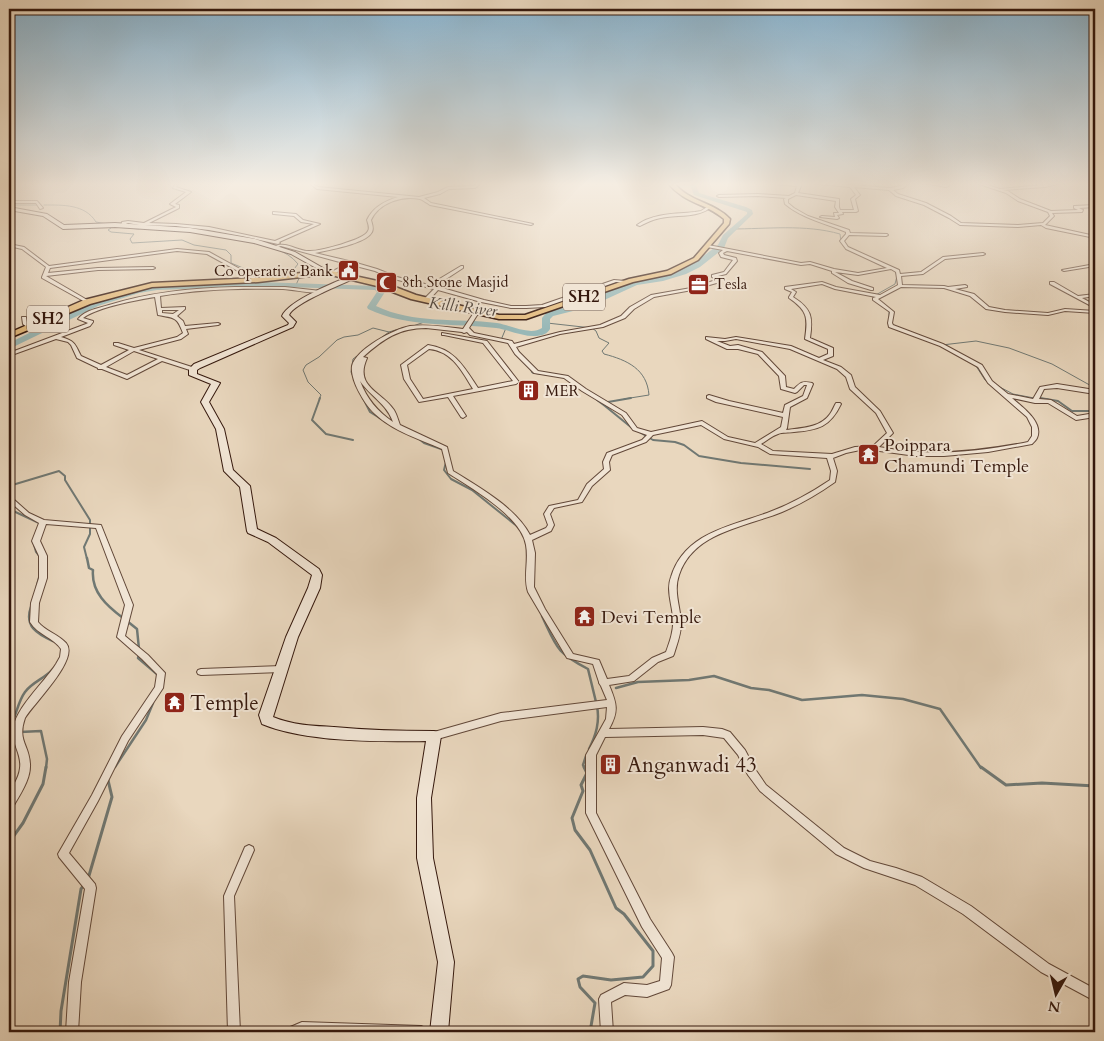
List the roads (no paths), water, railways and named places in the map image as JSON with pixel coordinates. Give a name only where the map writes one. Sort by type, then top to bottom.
[{"type":"main road","points":[[205,232],[277,245],[330,272]]},
{"type":"main road","name":"SH2","points":[[9,336],[87,302],[152,285],[258,280],[330,272],[474,315],[508,318],[526,316],[626,282],[669,273],[696,259],[720,232]]},
{"type":"main road","points":[[349,279],[302,301],[287,311],[286,316],[293,322],[291,326],[193,369],[193,375],[216,383],[204,402],[220,429],[229,471],[245,486],[252,531],[272,540],[315,571],[317,575],[281,669],[266,715],[267,720],[272,724],[332,732],[405,737],[434,736],[424,798],[424,858],[446,962],[440,1032]]},
{"type":"street","points":[[225,232],[352,263],[396,278],[510,307],[543,306],[616,281],[626,282]]},
{"type":"street","points":[[277,245],[303,232]]},
{"type":"street","points":[[309,253],[348,243],[365,236],[369,232]]},
{"type":"street","points":[[1070,232],[1095,237]]},
{"type":"street","points":[[886,235],[848,234],[842,241],[848,248],[898,271],[900,286]]},
{"type":"street","points":[[9,245],[23,248],[48,267],[177,250],[208,253],[258,280]]},
{"type":"street","points":[[708,246],[801,264],[810,263],[830,270],[865,289],[879,293]]},
{"type":"street","points":[[513,346],[560,333],[591,328],[623,317],[632,308],[653,296],[718,282],[720,279],[714,276],[725,273],[735,261],[735,259],[722,256],[721,253],[726,250]]},
{"type":"street","points":[[900,275],[922,273],[944,258],[983,254]]},
{"type":"street","points":[[330,272],[352,263]]},
{"type":"street","points":[[1064,270],[1095,265]]},
{"type":"street","points":[[45,275],[48,267]]},
{"type":"street","points":[[437,288],[435,284],[462,267]]},
{"type":"street","points":[[45,275],[98,269],[153,268]]},
{"type":"street","points":[[830,270],[865,274],[873,270],[891,268]]},
{"type":"street","points":[[45,275],[44,277],[87,302]]},
{"type":"street","points":[[818,360],[831,355],[830,348],[807,339],[811,319],[803,305],[791,297],[794,292],[787,288],[822,283],[835,288],[886,293],[900,286],[948,288],[965,286]]},
{"type":"street","points":[[1052,283],[1095,307]]},
{"type":"street","points":[[9,355],[88,325],[91,322],[80,319],[86,314],[112,305],[157,294],[218,289],[279,288],[325,291]]},
{"type":"street","points":[[426,300],[437,288]]},
{"type":"street","points":[[948,288],[962,294],[972,295],[988,308],[1005,312],[1048,314],[1064,310],[1095,312]]},
{"type":"street","points":[[607,1032],[605,999],[624,988],[647,991],[666,985],[668,957],[646,923],[591,813],[592,755],[610,719],[612,703],[596,662],[570,656],[530,588],[532,560],[524,529],[505,511],[450,472],[446,448],[416,436],[377,413],[369,404],[355,376],[355,365],[358,358],[375,345],[401,330],[424,328],[464,330],[472,334],[507,340],[517,354],[536,372],[566,377],[624,414],[635,429],[651,434],[699,423],[706,425],[726,438],[756,445],[772,453],[783,455],[832,456],[849,449],[876,447],[916,454],[970,451],[1030,443],[1036,436],[1029,416],[1008,396],[991,384],[980,366],[940,345],[891,326],[892,312],[875,299],[879,293]]},
{"type":"street","points":[[100,368],[133,350],[179,338],[186,334],[181,322],[174,316],[160,314],[157,294]]},
{"type":"street","points":[[1077,297],[1095,295]]},
{"type":"street","points":[[159,309],[183,308],[174,316]]},
{"type":"street","points":[[464,330],[474,315]]},
{"type":"street","points":[[24,318],[30,327]]},
{"type":"street","points":[[183,328],[218,324]]},
{"type":"street","points":[[464,330],[485,342],[516,382],[421,401],[406,379],[404,365],[428,347],[442,348],[455,358],[476,389]]},
{"type":"street","points":[[55,336],[70,341],[78,357],[100,368],[127,377],[162,359]]},
{"type":"street","points":[[756,445],[784,428],[787,406],[806,398],[810,384],[803,382],[795,391],[783,388],[782,376],[760,353],[738,347],[729,348],[708,338],[724,340],[736,338],[791,348],[839,368],[849,376],[852,388],[878,412],[890,433],[876,447]]},
{"type":"street","points":[[116,344],[193,369]]},
{"type":"street","points":[[1036,399],[1042,388],[1057,386],[1095,392]]},
{"type":"street","points":[[450,395],[464,416]]},
{"type":"street","points":[[1008,396],[1049,402],[1076,418],[1095,415]]},
{"type":"street","points":[[709,397],[728,404],[770,410],[786,416]]},
{"type":"street","points":[[778,432],[813,428],[825,424],[835,414],[838,404]]},
{"type":"street","points":[[528,539],[548,530],[550,525],[547,514],[551,507],[580,501],[589,485],[607,470],[606,462],[609,454],[644,441],[651,434]]},
{"type":"street","points":[[603,684],[631,679],[656,660],[670,654],[677,624],[673,597],[674,578],[680,563],[692,547],[711,534],[772,513],[821,490],[833,481],[834,471],[830,457],[832,456]]},
{"type":"street","points":[[9,498],[27,514],[43,522],[99,526],[129,605],[121,637],[161,673],[160,688],[125,740],[63,854],[91,888],[75,982],[72,1032]]},
{"type":"street","points":[[9,804],[26,768],[24,755],[18,742],[20,719],[25,710],[44,689],[65,652],[64,645],[42,632],[34,622],[35,603],[44,578],[43,556],[36,541],[43,522]]},
{"type":"street","points":[[201,672],[281,669]]},
{"type":"street","points":[[434,736],[501,717],[612,703]]},
{"type":"street","points":[[603,733],[703,732],[728,735],[742,753],[751,772],[763,788],[840,851],[868,865],[918,882],[967,910],[1045,968],[1095,995]]},
{"type":"street","points":[[234,1032],[229,896],[249,850]]},
{"type":"street","points":[[292,1032],[302,1028],[421,1032]]},
{"type":"waterway","points":[[110,232],[134,234],[130,239],[132,243],[182,240],[194,245],[226,250],[231,255],[231,263],[255,273],[260,278]]},
{"type":"waterway","name":"Killi River","points":[[9,346],[95,304],[138,291],[157,288],[260,284],[377,288],[381,292],[371,307],[383,313],[415,320],[484,324],[524,332],[540,333],[546,329],[546,318],[550,314],[586,305],[635,283],[660,279],[683,272],[697,265],[721,246],[731,232]]},
{"type":"waterway","points":[[830,232],[840,234],[841,242],[846,248]]},
{"type":"waterway","points":[[250,242],[276,249],[288,255],[298,264],[294,269],[298,273]]},
{"type":"waterway","points":[[852,252],[873,261]]},
{"type":"waterway","points":[[874,296],[895,284],[897,276],[895,271]]},
{"type":"waterway","points":[[296,285],[300,276]]},
{"type":"waterway","points":[[889,311],[889,325]]},
{"type":"waterway","name":"Killi River","points":[[413,326],[430,320]]},
{"type":"waterway","points":[[547,323],[592,328],[596,331],[599,338],[609,343],[602,351],[604,354],[620,359],[640,372],[644,378],[649,395],[624,399]]},
{"type":"waterway","points":[[389,332],[406,327]]},
{"type":"waterway","points":[[319,399],[321,395],[308,382],[303,370],[306,365],[319,357],[337,340],[344,337],[358,335],[373,328],[389,332]]},
{"type":"waterway","points":[[501,340],[506,328]]},
{"type":"waterway","points":[[893,328],[926,340]]},
{"type":"waterway","points":[[354,379],[351,372],[353,359],[389,332]]},
{"type":"waterway","points":[[942,345],[976,341],[1009,348],[1052,364],[1095,388]]},
{"type":"waterway","points":[[529,366],[532,373],[547,375]]},
{"type":"waterway","points":[[976,366],[985,380],[990,383]]},
{"type":"waterway","points":[[994,384],[1013,394],[1034,398]]},
{"type":"waterway","points":[[320,398],[312,420],[326,434],[353,440]]},
{"type":"waterway","points":[[363,398],[370,412],[386,422]]},
{"type":"waterway","points":[[605,406],[608,402],[631,398]]},
{"type":"waterway","points":[[1042,398],[1048,399]]},
{"type":"waterway","points":[[1042,398],[1058,401],[1072,411],[1095,411]]},
{"type":"waterway","points":[[597,400],[605,406]]},
{"type":"waterway","points":[[605,406],[632,428]]},
{"type":"waterway","points":[[636,430],[653,440],[675,442],[684,445],[699,456],[741,463],[810,469]]},
{"type":"waterway","points":[[419,439],[424,443],[444,450]]},
{"type":"waterway","points":[[446,462],[444,470],[451,479],[472,490],[518,527]]},
{"type":"waterway","points":[[9,486],[59,471],[65,476],[65,480],[90,520],[90,534],[84,547],[87,559]]},
{"type":"waterway","points":[[9,509],[39,523]]},
{"type":"waterway","points":[[33,541],[36,552],[40,557]]},
{"type":"waterway","points":[[87,558],[89,568],[93,570],[97,592],[111,609],[123,618]]},
{"type":"waterway","points":[[37,586],[40,574]]},
{"type":"waterway","points":[[31,607],[29,619],[33,628],[53,641]]},
{"type":"waterway","points":[[542,616],[551,635],[563,653],[588,669],[596,702]]},
{"type":"waterway","points":[[127,621],[137,629],[139,649]]},
{"type":"waterway","points":[[139,654],[138,658],[158,675]]},
{"type":"waterway","points":[[9,728],[25,692],[53,669]]},
{"type":"waterway","points":[[616,688],[638,682],[689,680],[714,676],[751,688],[769,690],[802,700],[862,695],[903,699],[940,709],[981,768]]},
{"type":"waterway","points":[[115,767],[146,720],[153,703]]},
{"type":"waterway","points":[[589,749],[597,728],[597,706]]},
{"type":"waterway","points":[[20,732],[41,731],[47,759],[46,768]]},
{"type":"waterway","points":[[9,732],[15,732]]},
{"type":"waterway","points":[[585,768],[583,765],[586,756]]},
{"type":"waterway","points":[[9,864],[10,841],[23,823],[43,784],[46,767]]},
{"type":"waterway","points":[[584,767],[587,773],[581,785],[583,791],[572,818],[575,830],[590,850],[616,908],[624,914],[653,951],[653,966],[643,977],[611,980],[583,976],[578,979],[580,987],[595,1003],[590,1032]]},
{"type":"waterway","points":[[981,767],[1006,785],[1042,783],[1095,786]]},
{"type":"waterway","points":[[88,879],[112,797],[108,780]]},
{"type":"waterway","points":[[60,1032],[61,1011],[81,889],[84,885]]},
{"type":"place","name":"Co operative Bank","points":[[349,271]]},
{"type":"place","name":"8th Stone Masjid","points":[[386,282]]},
{"type":"place","name":"Tesla","points":[[698,284]]},
{"type":"place","name":"MER","points":[[529,391]]},
{"type":"place","name":"Poippara Chamundi Temple","points":[[868,455]]},
{"type":"place","name":"Devi Temple","points":[[585,617]]},
{"type":"place","name":"Temple","points":[[174,703]]},
{"type":"place","name":"Anganwadi 43","points":[[611,765]]}]
